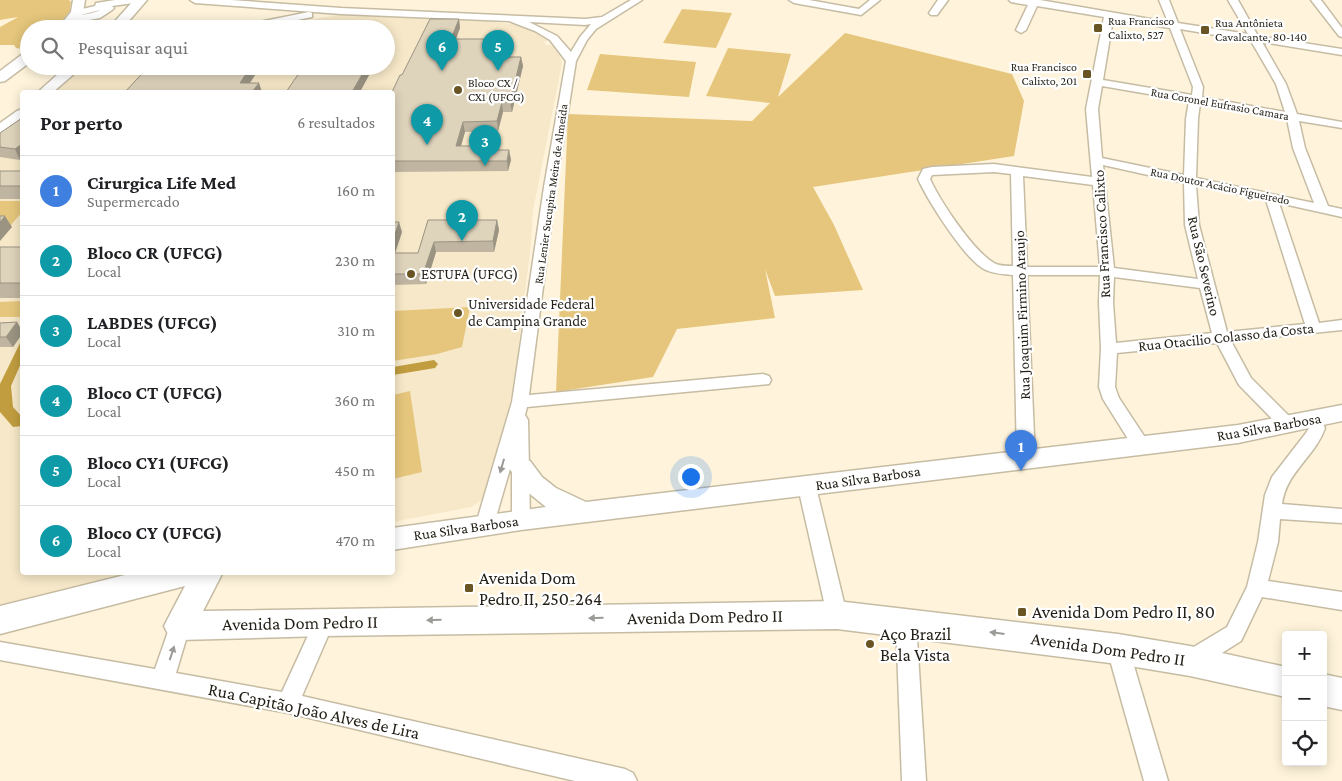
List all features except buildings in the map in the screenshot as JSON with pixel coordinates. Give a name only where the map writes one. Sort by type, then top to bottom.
[{"type":"main road","points":[[122,20],[141,0]]},
{"type":"main road","points":[[0,78],[20,63]]},
{"type":"main road","points":[[47,90],[66,75]]},
{"type":"main road","points":[[0,131],[20,116]]},
{"type":"main road","name":"Rua Silva Barbosa","points":[[395,539],[485,524],[1238,434],[1313,420],[1342,412]]},
{"type":"main road","points":[[521,468],[531,483],[546,495],[564,505],[585,512]]},
{"type":"main road","points":[[0,620],[179,575]]},
{"type":"main road","points":[[180,626],[206,575]]},
{"type":"main road","name":"Avenida Dom Pedro II","points":[[180,626],[324,622],[838,615],[1118,649],[1190,661],[1282,681]]},
{"type":"main road","points":[[1327,691],[1342,694]]},
{"type":"street","points":[[74,13],[134,0]]},
{"type":"street","points":[[195,0],[341,11],[544,20],[589,25],[605,20],[637,0]]},
{"type":"street","points":[[245,5],[254,0]]},
{"type":"street","points":[[794,0],[862,12],[874,0]]},
{"type":"street","points":[[934,14],[943,0]]},
{"type":"street","points":[[1014,0],[1342,52]]},
{"type":"street","points":[[1091,13],[1094,0]]},
{"type":"street","name":"Rua São Severino","points":[[1164,0],[1198,87],[1192,119],[1190,180],[1192,225],[1221,336],[1245,380],[1288,425]]},
{"type":"street","points":[[1233,0],[1281,84],[1289,103],[1299,148],[1323,209]]},
{"type":"street","points":[[1316,0],[1342,34]]},
{"type":"street","points":[[1021,30],[1034,2]]},
{"type":"street","points":[[74,13],[97,16],[109,8],[104,6]]},
{"type":"street","points":[[282,20],[310,14],[341,11]]},
{"type":"street","name":"Rua Francisco Calixto","points":[[1109,16],[1098,82],[1093,93],[1092,109],[1107,272],[1108,394],[1141,445]]},
{"type":"street","points":[[511,19],[552,36],[565,48],[571,61]]},
{"type":"street","points":[[534,27],[544,20]]},
{"type":"street","points":[[571,61],[580,48],[589,25]]},
{"type":"street","points":[[565,48],[580,48]]},
{"type":"street","name":"Rua Lenier Sucupira Meira de Almeida","points":[[485,524],[520,402],[550,187],[571,61]]},
{"type":"street","name":"Rua Coronel Eufrasio Camara","points":[[1098,82],[1342,125]]},
{"type":"street","name":"Rua Doutor Acácio Figueiredo","points":[[1097,160],[1342,213]]},
{"type":"street","points":[[1099,182],[981,168],[927,172],[924,179],[962,237],[983,263],[999,269],[1107,272],[1208,284]]},
{"type":"street","name":"Rua Joaquim Firmino Araujo","points":[[1017,172],[1026,458]]},
{"type":"street","points":[[1271,197],[1313,327]]},
{"type":"street","name":"Rua Otacilio Colasso da Costa","points":[[1109,349],[1342,325]]},
{"type":"street","points":[[520,402],[764,380]]},
{"type":"street","name":"Rua Lenier Sucupira Meira de Almeida","points":[[520,402],[521,520]]},
{"type":"street","points":[[1190,661],[1234,634],[1257,588],[1268,542],[1274,495],[1281,478],[1314,436],[1317,428],[1313,420]]},
{"type":"street","points":[[807,487],[838,615]]},
{"type":"street","points":[[1271,511],[1342,516]]},
{"type":"street","points":[[1257,588],[1342,601]]},
{"type":"street","points":[[288,702],[324,622]]},
{"type":"street","points":[[906,622],[914,781]]},
{"type":"street","points":[[163,679],[180,626]]},
{"type":"street","points":[[1118,649],[1156,781]]},
{"type":"street","name":"Rua Capitão João Alves de Lira","points":[[0,651],[288,702],[625,781]]},
{"type":"shaded area","points":[[0,0],[69,0],[71,2],[70,11],[62,20],[20,20],[20,49],[16,48],[14,45],[0,45],[0,27],[18,17],[0,20]]},
{"type":"shaded area","points":[[682,9],[732,13],[716,48],[663,43]]},
{"type":"shaded area","name":"Universidade Federal de Campina Grande","points":[[338,15],[476,20],[519,25],[538,32],[549,40],[544,42],[546,45],[556,46],[562,63],[533,211],[531,244],[514,383],[492,486],[485,498],[471,507],[395,522],[395,90],[56,90],[76,75],[395,75],[395,20],[310,20]]},
{"type":"shaded area","points":[[845,33],[1012,74],[1024,101],[1014,156],[813,187],[834,225],[863,290],[775,296],[765,269],[775,318],[677,329],[653,377],[556,392],[568,114],[752,121],[770,103],[706,96],[728,48],[791,54],[778,97]]},
{"type":"shaded area","points":[[600,54],[696,62],[689,97],[587,90]]},
{"type":"shaded area","points":[[20,121],[20,575],[139,575],[0,608],[0,136]]},
{"type":"shaded area","points":[[0,201],[20,201],[20,214],[11,225],[0,225]]},
{"type":"shaded area","points":[[20,301],[20,317],[0,317],[0,302]]},
{"type":"shaded area","points":[[470,307],[462,347],[437,354],[395,361],[395,311]]},
{"type":"shaded area","points":[[20,343],[20,366],[11,386],[13,407],[20,415],[20,426],[13,427],[0,412],[0,384]]},
{"type":"shaded area","points":[[434,360],[438,364],[435,368],[395,375],[395,367]]},
{"type":"shaded area","points":[[410,391],[422,472],[395,479],[395,395]]},
{"type":"place","name":"Rua Francisco Calixto, 527","points":[[1098,28]]},
{"type":"place","name":"Rua Antônieta Cavalcante, 80-140","points":[[1205,30]]},
{"type":"place","name":"Bloco CY (UFCG)","points":[[442,71]]},
{"type":"place","name":"Bloco CY1 (UFCG)","points":[[498,71]]},
{"type":"place","name":"Rua Francisco Calixto, 201","points":[[1087,74]]},
{"type":"place","name":"Bloco CX / CX1 (UFCG)","points":[[458,90]]},
{"type":"place","name":"Bloco CT (UFCG)","points":[[427,145]]},
{"type":"place","name":"LABDES (UFCG)","points":[[485,166]]},
{"type":"place","name":"Bloco CR (UFCG)","points":[[462,241]]},
{"type":"place","name":"ESTUFA (UFCG)","points":[[411,274]]},
{"type":"place","name":"Universidade Federal de Campina Grande","points":[[458,313]]},
{"type":"place","name":"Cirurgica Life Med","points":[[1021,471]]},
{"type":"place","name":"Avenida Dom Pedro II, 250-264","points":[[469,588]]},
{"type":"place","name":"Avenida Dom Pedro II, 80","points":[[1022,612]]},
{"type":"place","name":"Aço Brazil Bela Vista","points":[[870,644]]}]
